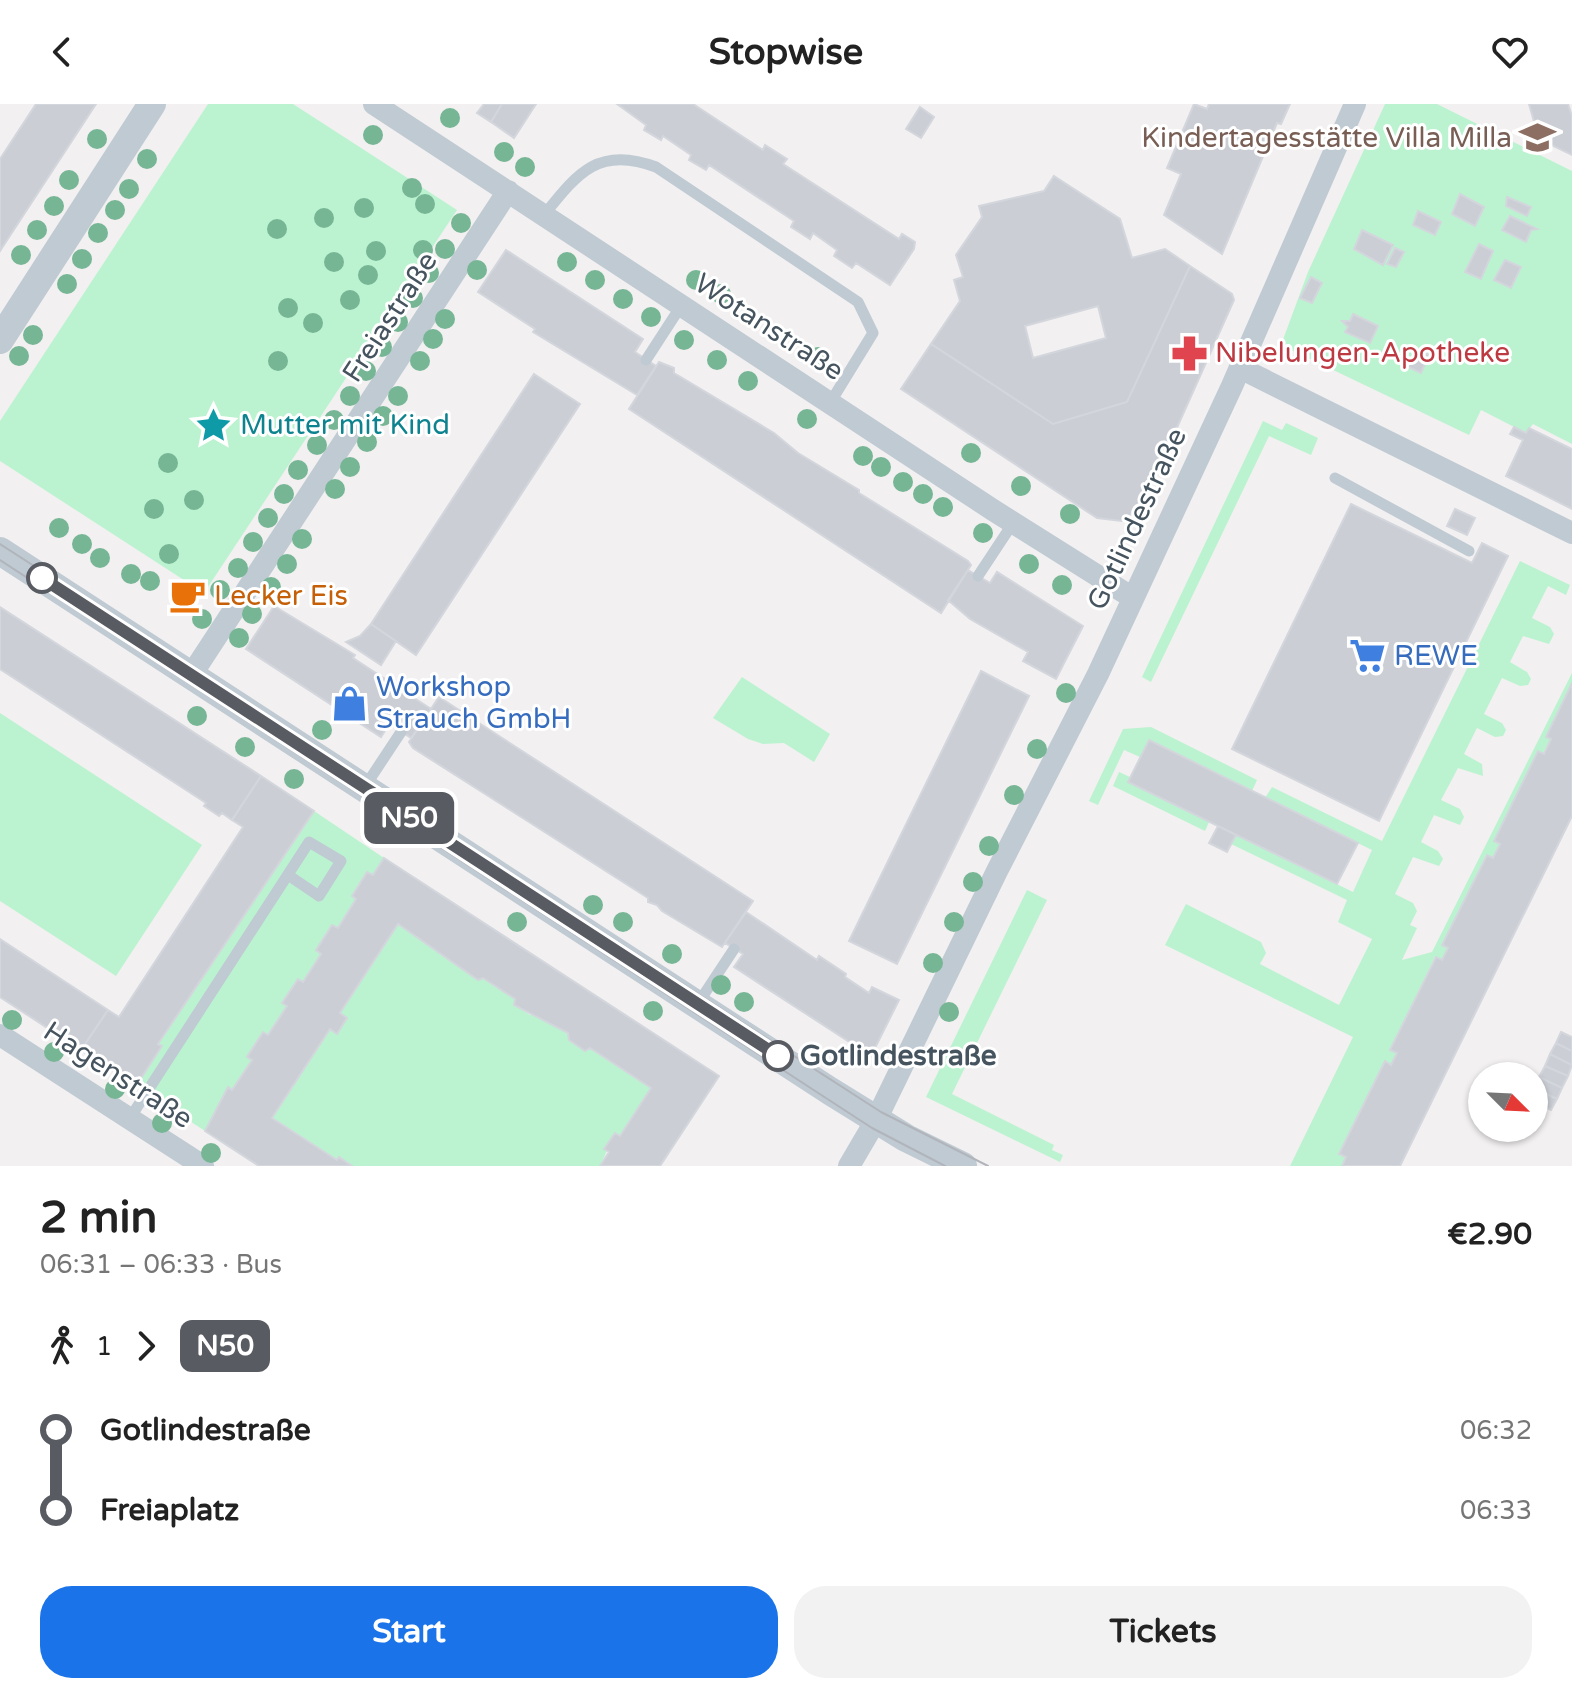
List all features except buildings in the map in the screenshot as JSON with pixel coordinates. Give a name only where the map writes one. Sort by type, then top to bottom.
[{"type":"street","points":[[0,340],[152,104]]},
{"type":"street","name":"Wotanstraße","points":[[374,104],[1013,523],[1133,598]]},
{"type":"street","name":"Gotlindestraße","points":[[849,1166],[876,1120],[1133,598],[1240,368],[1355,104]]},
{"type":"street","name":"Freiastraße","points":[[190,677],[508,191]]},
{"type":"street","points":[[1240,368],[1572,533]]},
{"type":"street","points":[[0,551],[876,1120],[963,1166]]},
{"type":"street","name":"Hagenstraße","points":[[0,1035],[203,1166]]},
{"type":"lane","points":[[544,215],[577,174],[604,162],[637,160],[656,167],[858,302],[873,333],[830,403]]},
{"type":"lane","points":[[646,360],[681,306]]},
{"type":"lane","points":[[1335,478],[1469,551]]},
{"type":"lane","points":[[978,576],[1013,523]]},
{"type":"lane","points":[[364,788],[401,732]]},
{"type":"lane","points":[[130,1118],[309,842],[341,861],[319,896],[288,875]]},
{"type":"lane","points":[[697,1005],[734,949]]},
{"type":"green space","points":[[208,104],[293,104],[457,210],[204,593],[0,461],[0,421]]},
{"type":"green space","points":[[1385,104],[1437,104],[1572,171],[1572,444],[1533,424],[1526,433],[1481,410],[1469,435],[1281,345],[1308,272]]},
{"type":"green space","points":[[1263,421],[1282,430],[1286,423],[1318,438],[1311,455],[1269,436],[1151,682],[1142,677]]},
{"type":"green space","points":[[1520,561],[1570,585],[1566,595],[1548,586],[1532,618],[1550,627],[1554,634],[1549,644],[1523,636],[1510,662],[1527,672],[1531,679],[1528,685],[1520,686],[1502,678],[1484,714],[1502,723],[1506,730],[1503,736],[1495,737],[1477,728],[1464,754],[1482,764],[1483,776],[1458,768],[1441,800],[1460,809],[1464,817],[1460,825],[1434,815],[1421,842],[1438,851],[1443,859],[1439,866],[1413,857],[1395,894],[1413,903],[1417,911],[1410,925],[1417,928],[1402,960],[1432,952],[1572,673],[1572,683],[1546,736],[1551,739],[1494,841],[1500,844],[1493,858],[1486,855],[1443,944],[1448,948],[1442,960],[1435,957],[1390,1050],[1397,1053],[1391,1064],[1384,1062],[1339,1153],[1346,1157],[1342,1166],[1290,1166],[1353,1037],[1165,945],[1186,904],[1261,942],[1266,953],[1260,964],[1339,1005],[1372,939],[1338,922],[1347,900],[1231,844],[1236,835],[1353,892],[1372,850],[1265,798],[1272,787],[1382,841]]},
{"type":"green space","points":[[742,677],[830,734],[814,762],[784,743],[763,744],[748,739],[713,718]]},
{"type":"green space","points":[[0,713],[202,845],[116,976],[0,901]]},
{"type":"green space","points":[[1151,727],[1257,780],[1252,791],[1149,741],[1140,757],[1124,750],[1098,805],[1089,801],[1123,729]]},
{"type":"green space","points":[[1119,772],[1130,777],[1129,782],[1209,822],[1205,831],[1113,786]]},
{"type":"green space","points":[[314,811],[384,858],[373,875],[367,872],[352,896],[356,899],[338,928],[332,925],[316,950],[321,954],[303,982],[298,979],[282,1003],[287,1006],[268,1035],[263,1032],[248,1056],[252,1060],[232,1090],[228,1087],[205,1131],[136,1086],[162,1047],[158,1044]]},
{"type":"green space","points":[[1027,890],[1047,900],[952,1094],[1054,1145],[1052,1150],[1063,1155],[1060,1162],[926,1097]]},
{"type":"green space","points":[[398,924],[477,979],[483,978],[515,999],[515,1005],[530,1015],[535,1013],[651,1088],[620,1136],[615,1133],[600,1166],[352,1166],[339,1157],[337,1160],[272,1118],[330,1029],[337,1034],[347,1018],[340,1013]]},
{"type":"tram line","points":[[0,544],[881,1112],[988,1166]]},
{"type":"tram line","points":[[0,560],[872,1128],[945,1166]]},
{"type":"bus line","name":"N50","points":[[42,578],[491,873],[778,1056]]},
{"type":"place","name":"Kindertagesstätte Villa Milla","points":[[1538,138]]},
{"type":"place","name":"Nibelungen-Apotheke","points":[[1189,353]]},
{"type":"place","name":"Mutter mit Kind","points":[[214,425]]},
{"type":"place","name":"Lecker Eis","points":[[188,596]]},
{"type":"place","name":"REWE","points":[[1368,656]]},
{"type":"place","name":"Workshop Strauch GmbH","points":[[350,703]]},
{"type":"place","name":"Gotlindestraße","points":[[778,1056]]}]
